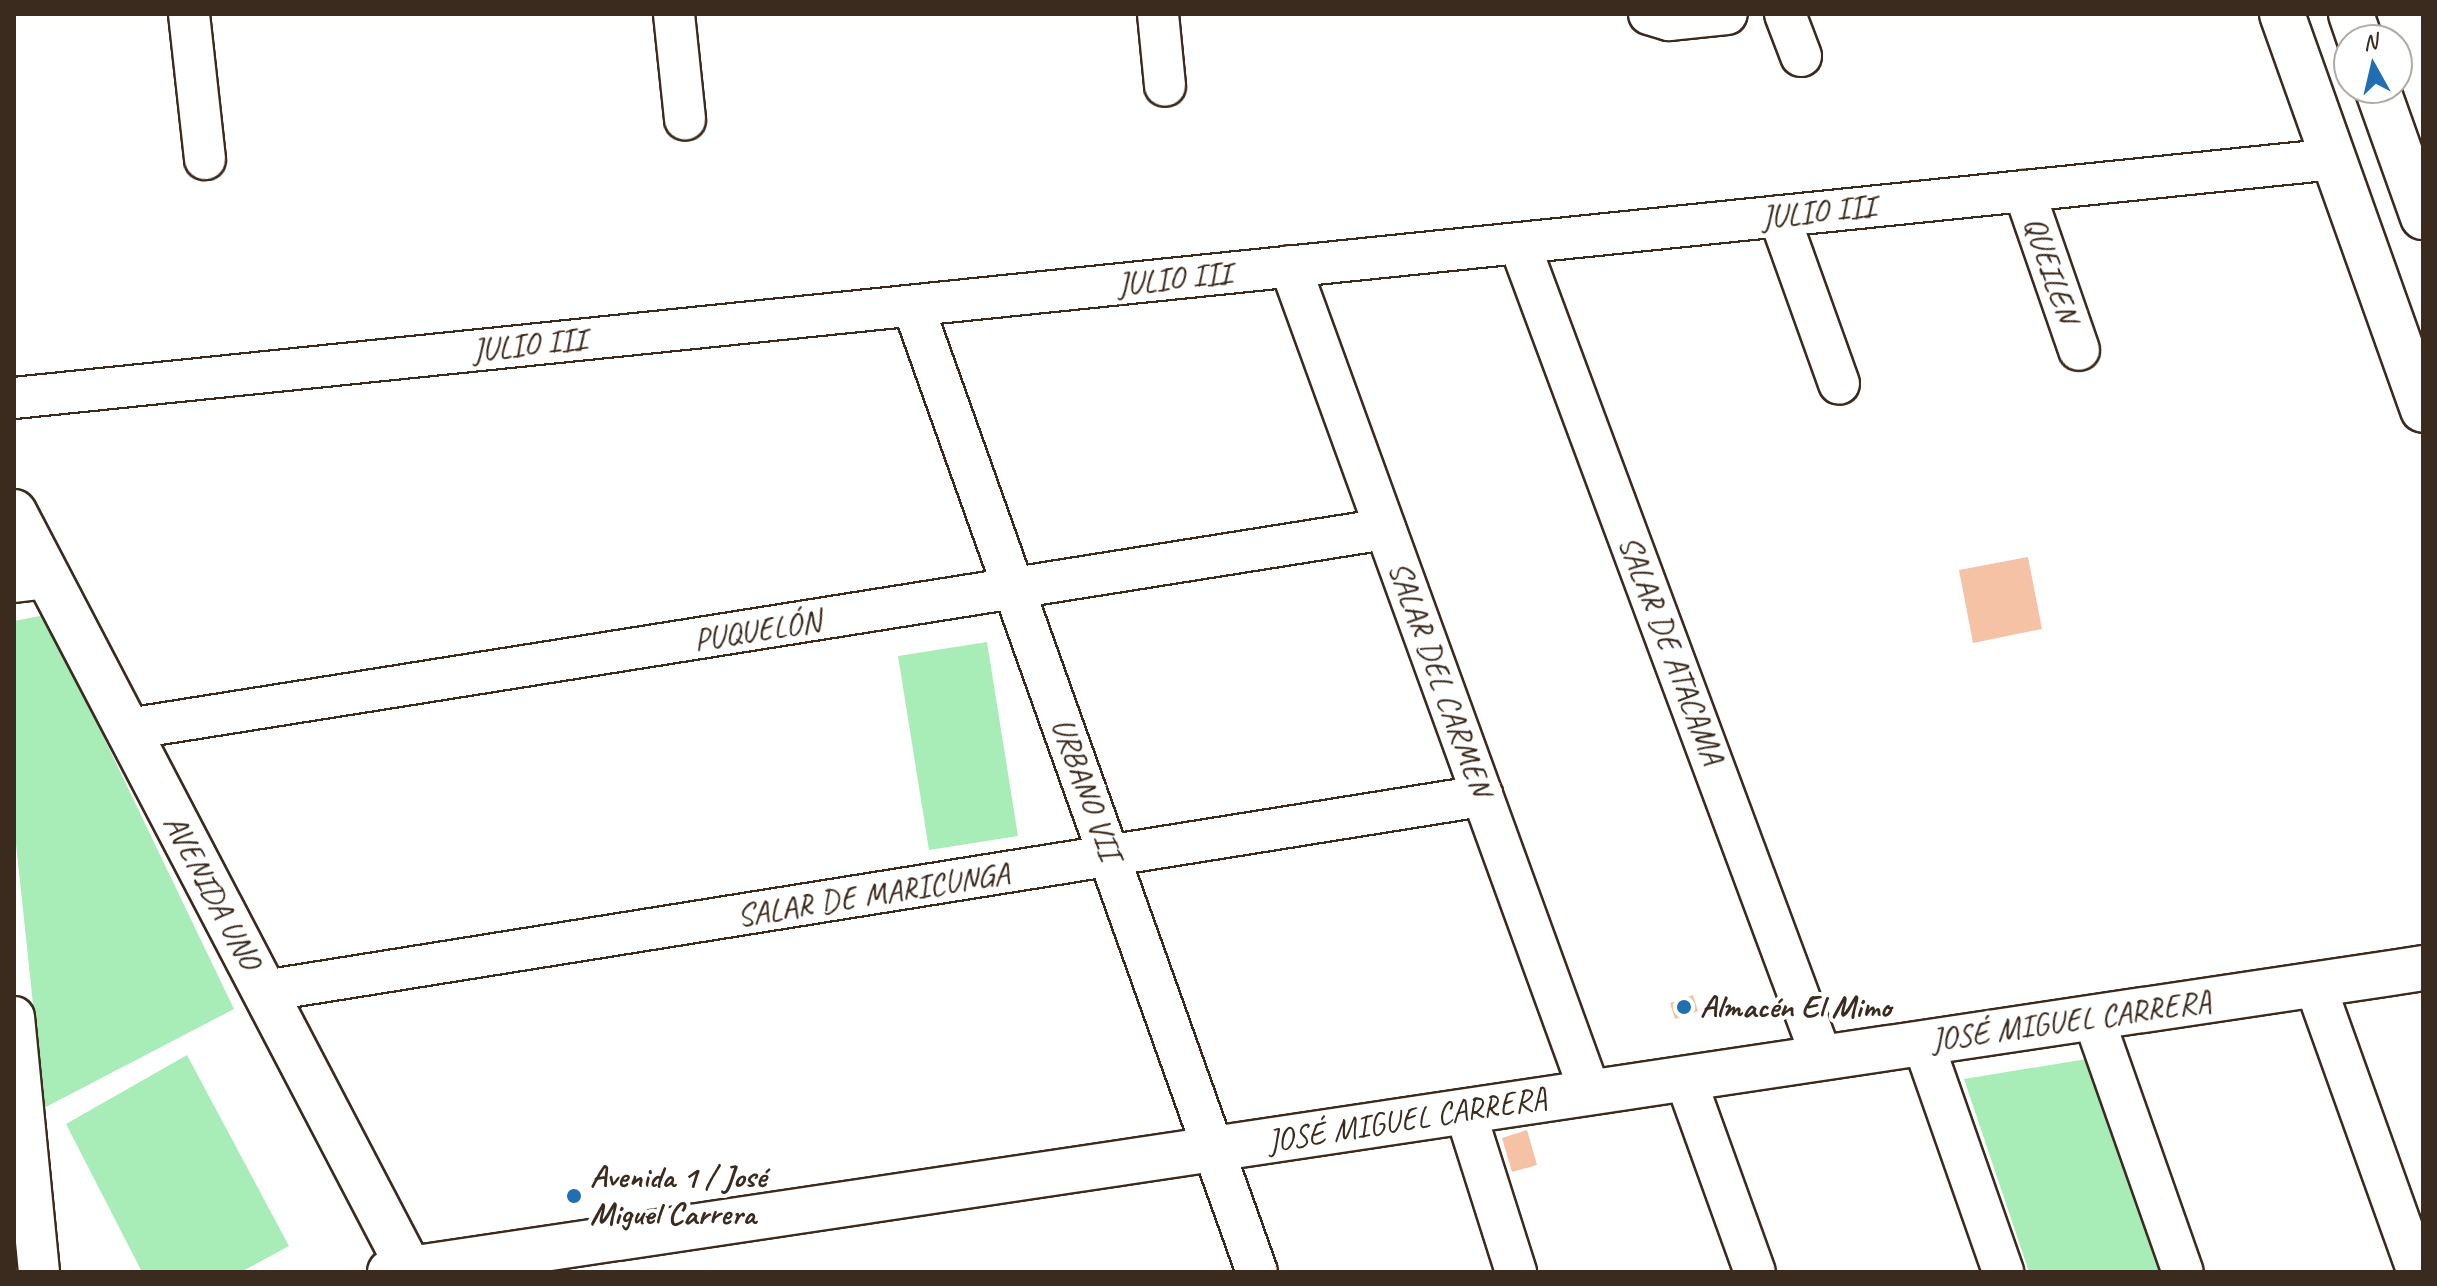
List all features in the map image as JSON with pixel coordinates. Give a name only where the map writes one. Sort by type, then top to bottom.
[{"type":"street","points":[[189,14],[205,159]]},
{"type":"street","points":[[674,14],[685,119]]},
{"type":"street","points":[[1158,14],[1165,86]]},
{"type":"street","points":[[1649,14],[1669,20],[1727,14]]},
{"type":"street","points":[[1785,14],[1801,56]]},
{"type":"street","points":[[2282,14],[2423,410]]},
{"type":"street","points":[[2383,104],[2421,206]]},
{"type":"street","name":"JULIO III","points":[[14,398],[2333,159]]},
{"type":"street","name":"QUEILEN","points":[[2024,191],[2079,350]]},
{"type":"street","points":[[1779,216],[1839,384]]},
{"type":"street","name":"SALAR DE ATACAMA","points":[[1519,243],[1822,1058]]},
{"type":"street","name":"SALAR DEL CARMEN","points":[[1290,266],[1590,1092]]},
{"type":"street","name":"URBANO VII","points":[[913,306],[1257,1272]]},
{"type":"street","name":"AVENIDA UNO","points":[[14,512],[31,580],[128,729],[264,991],[403,1271]]},
{"type":"street","name":"PUQUELÓN","points":[[128,729],[1385,529]]},
{"type":"street","name":"SALAR DE MARICUNGA","points":[[264,991],[1482,796]]},
{"type":"street","name":"JOSÉ MIGUEL CARRERA","points":[[403,1271],[2423,968]]},
{"type":"street","points":[[2315,985],[2418,1272]]},
{"type":"street","points":[[14,1017],[21,1168],[39,1272]]},
{"type":"street","points":[[2093,1017],[2183,1272]]},
{"type":"street","points":[[1923,1043],[2003,1272]]},
{"type":"street","points":[[1685,1078],[1755,1272]]},
{"type":"street","points":[[1465,1111],[1516,1272]]},
{"type":"green space","points":[[45,615],[234,1009],[44,1108],[14,825],[14,621]]},
{"type":"green space","points":[[987,642],[1018,836],[929,850],[898,656]]},
{"type":"green space","points":[[187,1055],[289,1246],[241,1272],[142,1272],[66,1124]]},
{"type":"green space","points":[[2093,1058],[2166,1272],[2029,1272],[1964,1079]]},
{"type":"building","points":[[2028,557],[2042,629],[1973,643],[1959,570]]},
{"type":"building","name":"Almacén El Mimo","points":[[1693,995],[1698,1011],[1675,1019],[1670,1003]]},
{"type":"building","points":[[1527,1130],[1537,1165],[1512,1172],[1502,1138]]},
{"type":"place","name":"Almacén El Mimo","points":[[1684,1007]]},
{"type":"place","name":"Avenida 1 / José Miguel Carrera","points":[[574,1196]]}]
